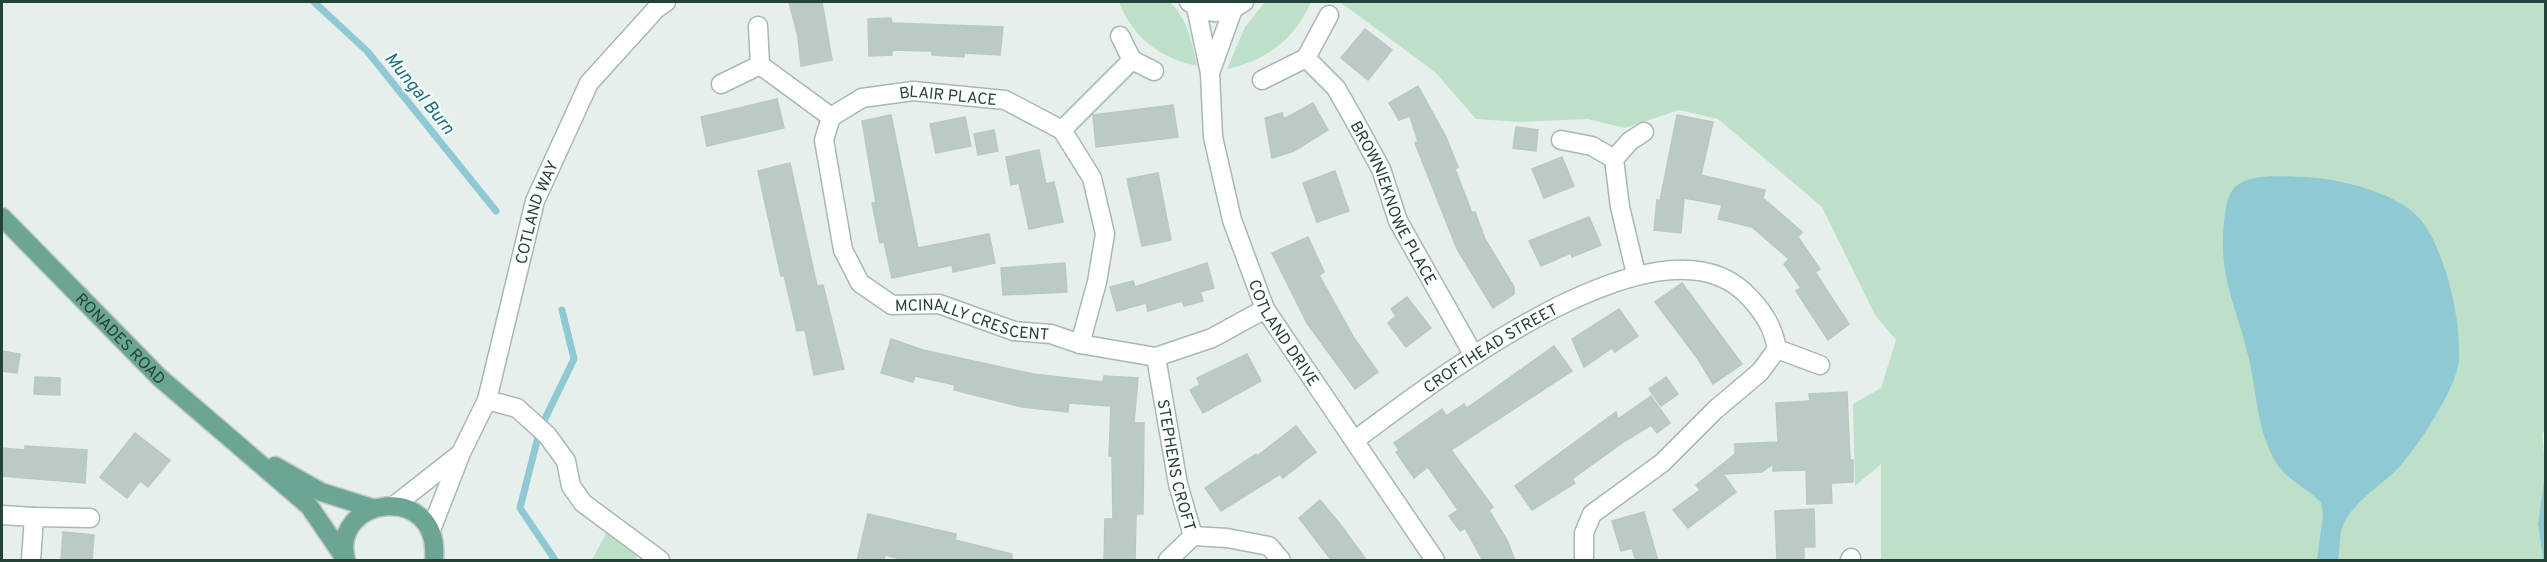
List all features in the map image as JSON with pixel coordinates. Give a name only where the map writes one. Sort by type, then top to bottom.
[{"type":"main road","name":"RONADES ROAD","points":[[2,217],[160,378],[204,418],[248,451],[309,506],[345,559]]},
{"type":"main road","name":"RONADES ROAD","points":[[248,451],[321,492],[372,508]]},
{"type":"main road","points":[[345,559],[346,537],[354,522],[372,508],[395,505],[416,513],[431,530],[436,546],[434,561]]},
{"type":"street","name":"COTLAND WAY","points":[[431,530],[461,453],[487,399],[540,191],[589,83],[656,9],[666,2]]},
{"type":"street","name":"COTLAND DRIVE","points":[[1193,4],[1221,13],[1238,5]]},
{"type":"street","name":"COTLAND DRIVE","points":[[1193,4],[1210,74],[1213,137],[1232,220],[1265,309],[1435,561]]},
{"type":"street","name":"COTLAND DRIVE","points":[[1210,74],[1238,5]]},
{"type":"street","points":[[1262,80],[1306,58],[1329,15]]},
{"type":"street","points":[[758,26],[760,65]]},
{"type":"street","points":[[1120,36],[1132,60],[1154,71]]},
{"type":"street","name":"BROWNIEKNOWE PLACE","points":[[1306,58],[1335,88],[1352,116],[1381,169],[1398,221],[1473,354]]},
{"type":"street","points":[[1080,344],[1096,282],[1105,234],[1092,178],[1062,130],[1132,60]]},
{"type":"street","points":[[721,84],[760,65]]},
{"type":"street","points":[[760,65],[831,117]]},
{"type":"street","name":"BLAIR PLACE","points":[[831,117],[862,98],[913,91],[1005,100],[1062,130]]},
{"type":"street","name":"MCINALLY CRESCENT","points":[[831,117],[824,140],[843,250],[860,283],[892,305],[939,304],[1014,331],[1051,334],[1080,344],[1156,357],[1212,338],[1265,309]]},
{"type":"street","points":[[1636,274],[1620,207],[1614,159],[1630,141],[1644,132]]},
{"type":"street","points":[[1561,140],[1592,146],[1614,159]]},
{"type":"street","name":"CROFTHEAD STREET","points":[[1355,440],[1473,354],[1566,303],[1636,274],[1667,271],[1712,272],[1740,286],[1760,309],[1774,331],[1777,349]]},
{"type":"street","points":[[1584,561],[1584,533],[1592,514],[1662,463],[1715,410],[1760,372],[1777,349],[1821,365]]},
{"type":"street","name":"STEPHENS CROFT","points":[[1156,357],[1178,484],[1193,536],[1168,561]]},
{"type":"street","points":[[487,399],[517,408],[547,435],[566,461],[571,486],[583,503],[660,561]]},
{"type":"street","name":"COTLAND WAY","points":[[395,505],[461,453]]},
{"type":"street","points":[[2,514],[90,518]]},
{"type":"street","points":[[31,561],[34,517]]},
{"type":"street","points":[[1193,536],[1227,538],[1269,546],[1281,561]]},
{"type":"green space","points":[[1119,2],[1170,2],[1185,24],[1197,66],[1171,58],[1149,44],[1132,26]]},
{"type":"green space","points":[[1265,2],[1311,2],[1297,27],[1278,46],[1255,60],[1227,69],[1245,27]]},
{"type":"green space","points":[[1340,2],[2545,2],[2546,431],[2542,433],[2546,474],[2538,524],[2543,560],[1881,560],[1881,464],[1855,486],[1853,404],[1881,388],[1896,340],[1875,315],[1822,207],[1718,119],[1679,110],[1625,128],[1588,119],[1520,122],[1476,119],[1435,72]]},
{"type":"green space","points":[[611,524],[642,545],[635,560],[592,560]]},
{"type":"water","points":[[2259,177],[2306,177],[2366,188],[2396,201],[2419,218],[2432,237],[2445,270],[2455,308],[2458,334],[2457,371],[2445,400],[2408,457],[2361,500],[2348,516],[2340,537],[2338,560],[2317,560],[2323,515],[2321,503],[2282,470],[2270,452],[2265,439],[2249,359],[2226,276],[2224,259],[2226,207],[2235,187],[2242,182]]},
{"type":"water","points":[[2545,474],[2546,560],[2543,560],[2538,524]]},
{"type":"building","points":[[789,2],[822,2],[832,60],[801,66],[798,37]]},
{"type":"building","points":[[891,18],[892,23],[1003,27],[1000,55],[964,53],[964,57],[932,55],[932,51],[892,50],[892,55],[869,56],[868,19]]},
{"type":"building","points":[[1365,29],[1392,50],[1368,80],[1341,58]]},
{"type":"building","points":[[1418,86],[1446,137],[1458,167],[1455,169],[1472,213],[1475,212],[1485,239],[1514,287],[1514,294],[1493,308],[1457,249],[1415,143],[1418,142],[1410,116],[1399,120],[1389,103]]},
{"type":"building","points":[[777,99],[784,128],[707,146],[701,117]]},
{"type":"building","points":[[1313,103],[1328,130],[1294,151],[1272,158],[1265,118],[1282,113],[1284,119]]},
{"type":"building","points":[[1173,105],[1178,137],[1096,147],[1093,115]]},
{"type":"building","points":[[891,115],[918,248],[989,234],[995,263],[953,272],[952,265],[892,278],[884,242],[880,243],[872,203],[876,203],[862,121]]},
{"type":"building","points":[[1677,115],[1713,122],[1701,175],[1765,190],[1763,198],[1802,232],[1798,237],[1820,269],[1815,272],[1849,324],[1828,340],[1796,291],[1801,288],[1784,264],[1789,259],[1752,227],[1718,219],[1722,205],[1684,198],[1681,233],[1654,230],[1657,200],[1660,201]]},
{"type":"building","points":[[965,117],[971,146],[936,153],[930,124]]},
{"type":"building","points":[[1516,127],[1538,130],[1536,151],[1513,148]]},
{"type":"building","points":[[994,130],[998,151],[978,155],[974,134]]},
{"type":"building","points":[[1039,150],[1046,184],[1054,182],[1063,222],[1029,229],[1019,183],[1011,185],[1006,157]]},
{"type":"building","points":[[1562,157],[1574,186],[1544,198],[1532,169]]},
{"type":"building","points":[[790,163],[817,286],[823,285],[844,369],[814,375],[805,330],[797,331],[784,275],[781,276],[758,171]]},
{"type":"building","points":[[1335,171],[1349,211],[1317,222],[1303,183]]},
{"type":"building","points":[[1158,173],[1171,240],[1142,246],[1127,179]]},
{"type":"building","points":[[1589,217],[1601,245],[1572,257],[1571,253],[1541,266],[1529,241]]},
{"type":"building","points":[[1308,237],[1324,272],[1319,275],[1354,338],[1378,372],[1355,389],[1307,323],[1272,253]]},
{"type":"building","points":[[1065,263],[1067,292],[1003,295],[1001,268]]},
{"type":"building","points":[[1207,263],[1214,288],[1200,292],[1203,301],[1184,306],[1182,301],[1148,311],[1146,303],[1117,311],[1110,287],[1133,281],[1135,287]]},
{"type":"building","points":[[1682,283],[1742,364],[1713,384],[1698,359],[1655,302]]},
{"type":"building","points":[[1407,297],[1431,328],[1406,347],[1388,323],[1396,316],[1391,309]]},
{"type":"building","points":[[1619,309],[1638,336],[1615,352],[1612,348],[1584,367],[1572,339]]},
{"type":"building","points":[[891,339],[923,350],[1033,374],[1103,382],[1104,376],[1138,378],[1134,423],[1144,423],[1143,514],[1136,514],[1135,561],[1104,561],[1105,519],[1113,519],[1112,456],[1109,456],[1111,406],[1069,403],[1068,412],[1022,407],[954,390],[955,385],[915,376],[913,382],[881,373]]},
{"type":"building","points":[[1554,346],[1572,371],[1451,450],[1493,507],[1489,510],[1508,542],[1515,561],[1483,561],[1465,528],[1460,531],[1449,516],[1458,510],[1428,467],[1414,478],[1396,452],[1399,450],[1394,443],[1442,409],[1446,416],[1464,404],[1467,408]]},
{"type":"building","points":[[2,351],[20,354],[17,373],[2,371]]},
{"type":"building","points":[[1247,354],[1261,381],[1203,413],[1190,390],[1200,385],[1197,378]]},
{"type":"building","points":[[35,377],[60,378],[60,395],[34,394]]},
{"type":"building","points":[[1666,377],[1678,394],[1661,406],[1649,389]]},
{"type":"building","points":[[1847,392],[1853,482],[1831,483],[1832,503],[1807,504],[1806,470],[1773,471],[1773,464],[1762,472],[1723,474],[1736,492],[1688,528],[1673,510],[1700,490],[1696,485],[1735,454],[1735,444],[1778,442],[1776,403],[1810,401],[1809,394]]},
{"type":"building","points":[[1651,396],[1670,423],[1657,433],[1651,425],[1625,441],[1572,479],[1575,483],[1532,510],[1515,486],[1616,412],[1618,419]]},
{"type":"building","points":[[1296,426],[1316,452],[1283,478],[1280,474],[1221,511],[1205,488],[1256,454],[1257,456]]},
{"type":"building","points":[[135,433],[170,460],[148,487],[140,481],[127,498],[100,477]]},
{"type":"building","points":[[25,446],[87,450],[85,483],[2,476],[2,448],[25,450]]},
{"type":"building","points":[[1320,500],[1367,561],[1332,561],[1299,518]]},
{"type":"building","points":[[1814,509],[1815,547],[1804,547],[1804,561],[1777,561],[1775,511]]},
{"type":"building","points":[[1644,512],[1658,561],[1636,561],[1632,548],[1621,551],[1612,521]]},
{"type":"building","points":[[868,514],[956,534],[955,540],[1012,554],[1012,561],[909,561],[885,555],[884,561],[857,561]]},
{"type":"building","points":[[63,532],[94,535],[92,561],[61,561]]},
{"type":"waterway","name":"Mungal Burn","points":[[314,2],[367,51],[496,211]]},
{"type":"waterway","name":"Mungal Burn","points":[[555,560],[520,508],[540,429],[574,359],[562,310]]}]
